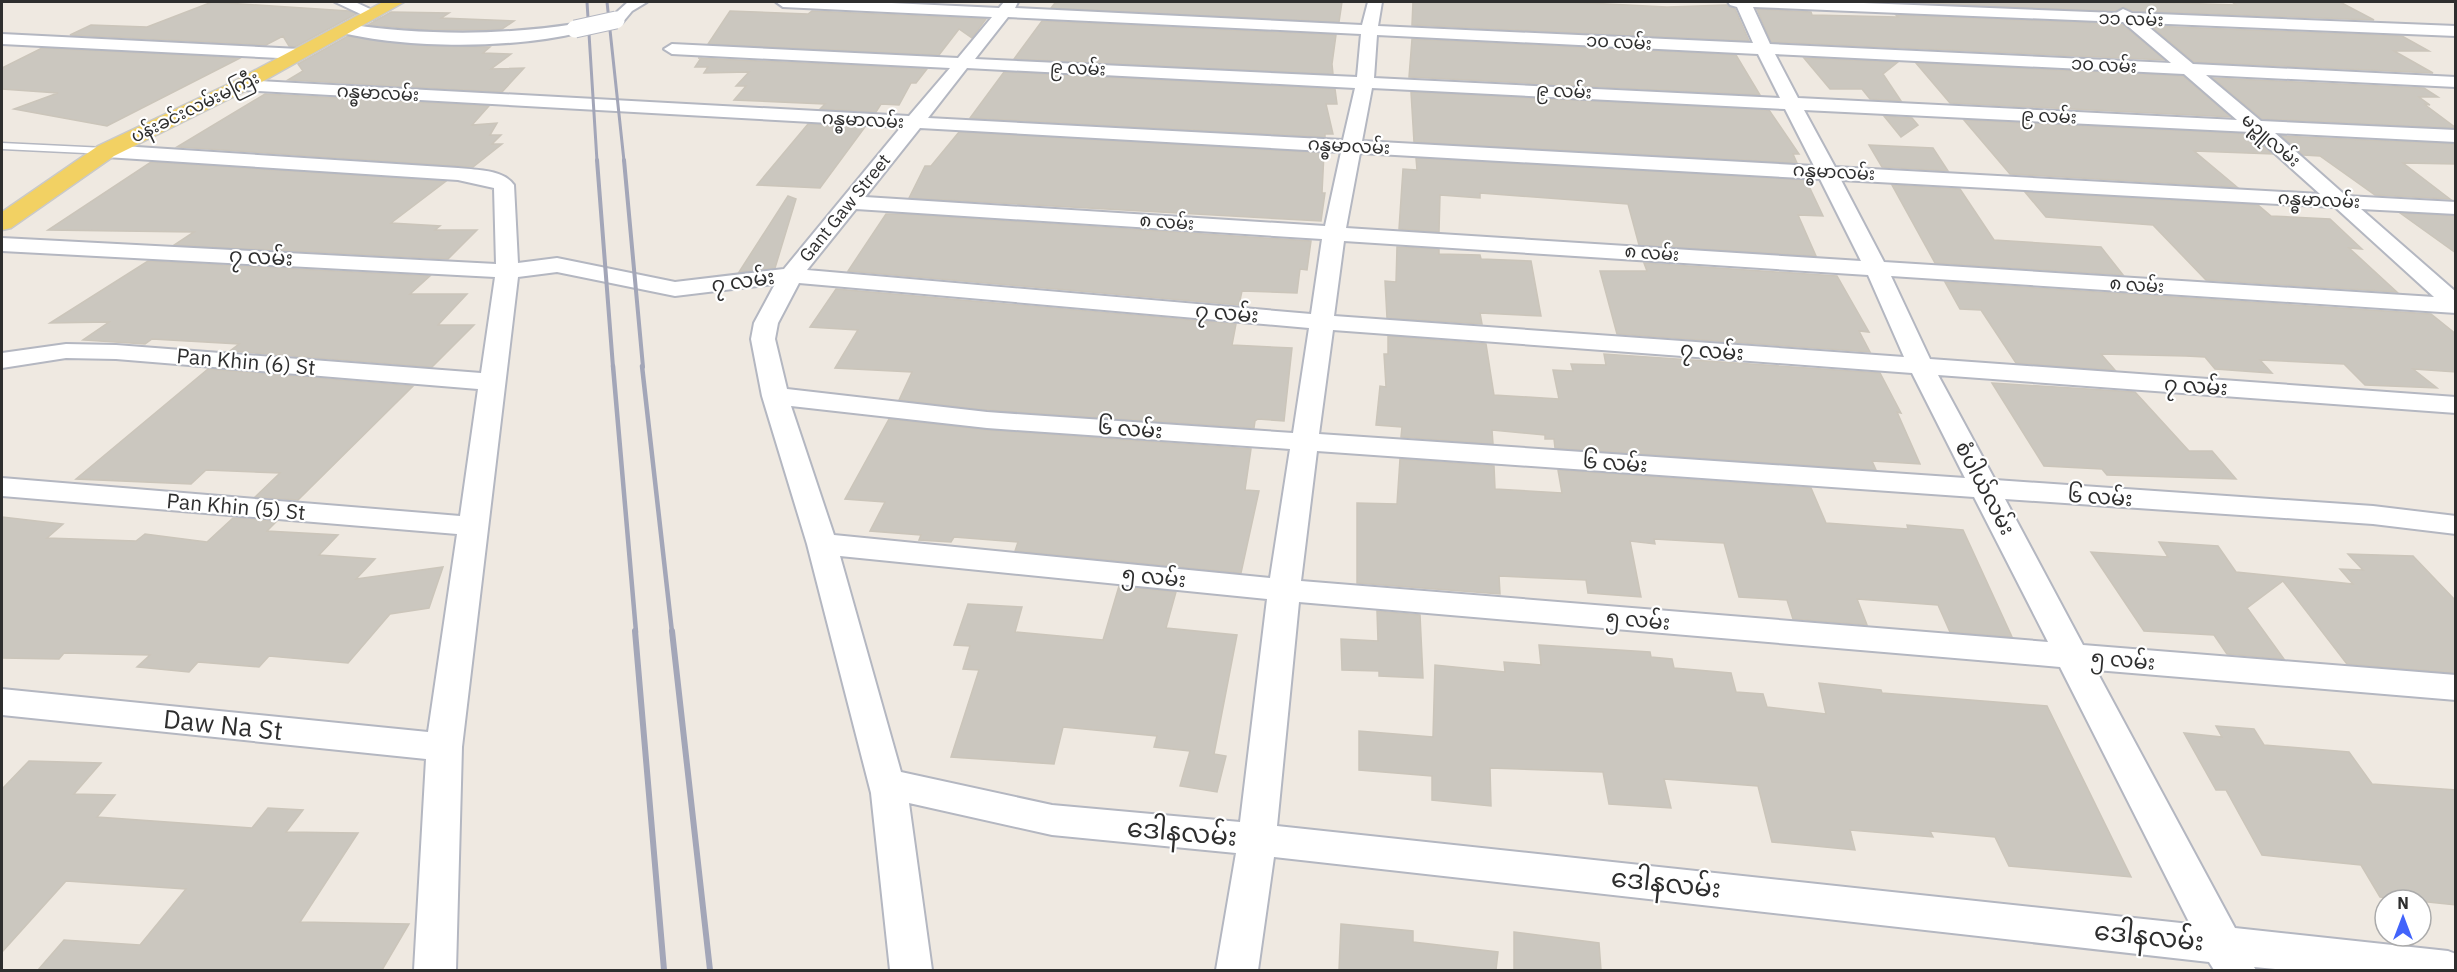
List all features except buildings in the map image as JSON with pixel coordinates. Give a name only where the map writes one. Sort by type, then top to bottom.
[{"type":"main road","name":"ပန်းခင်းလမ်းမကြီး","points":[[2,223],[106,151],[242,85],[395,2]]},
{"type":"street","points":[[343,2],[373,14]]},
{"type":"street","points":[[345,29],[408,36],[465,38],[542,35],[616,20],[627,8],[639,2]]},
{"type":"street","name":"၁၀ လမ်း","points":[[783,2],[1007,7],[1369,30],[2456,82]]},
{"type":"street","points":[[1237,970],[1257,838],[1284,590],[1334,233],[1365,81],[1369,30],[1375,2]]},
{"type":"street","name":"၁၁ လမ်း","points":[[1734,2],[2129,20],[2456,31]]},
{"type":"street","name":"စံပါယ်လမ်း","points":[[1743,2],[1764,49],[1829,172],[1876,268],[1921,366],[2228,957]]},
{"type":"street","name":"မဉ္ဇူလမ်း","points":[[2110,2],[2256,126],[2456,305]]},
{"type":"street","name":"Gant Gaw Street","points":[[911,970],[886,783],[822,544],[775,396],[763,339],[766,323],[791,275],[848,202],[917,122],[1007,7]]},
{"type":"street","points":[[2,39],[299,54]]},
{"type":"street","name":"၉ လမ်း","points":[[672,49],[2456,136]]},
{"type":"street","name":"ဂန္ဓမာလမ်း","points":[[242,85],[2456,208]]},
{"type":"street","points":[[106,151],[458,174],[493,179],[504,185],[507,271],[471,526],[444,747],[435,970]]},
{"type":"street","name":"၈ လမ်း","points":[[848,202],[2456,305]]},
{"type":"street","name":"၇ လမ်း","points":[[2,244],[507,271],[557,266],[675,289],[791,275],[1323,321],[2456,405]]},
{"type":"street","name":"Pan Khin (6) St","points":[[2,360],[66,351],[116,352],[491,382]]},
{"type":"street","name":"၆ လမ်း","points":[[775,396],[987,420],[1306,440],[1986,490],[2373,515],[2456,525]]},
{"type":"street","name":"Pan Khin (5) St","points":[[2,487],[471,526]]},
{"type":"street","name":"၅ လမ်း","points":[[822,544],[1284,590],[2456,688]]},
{"type":"street","name":"Daw Na St","points":[[2,702],[444,747]]},
{"type":"street","name":"ဒေါနလမ်း","points":[[886,783],[1052,819],[1257,838],[2228,957],[2448,970]]},
{"type":"lane","points":[[2,146],[106,151]]},
{"type":"railway","points":[[587,2],[597,161]]},
{"type":"railway","points":[[607,2],[624,161]]},
{"type":"railway","points":[[597,160],[613,367]]},
{"type":"railway","points":[[624,160],[643,367]]},
{"type":"railway","points":[[613,366],[636,632]]},
{"type":"railway","points":[[642,366],[672,632]]},
{"type":"railway","points":[[635,631],[664,970]]},
{"type":"railway","points":[[672,631],[710,970]]}]
